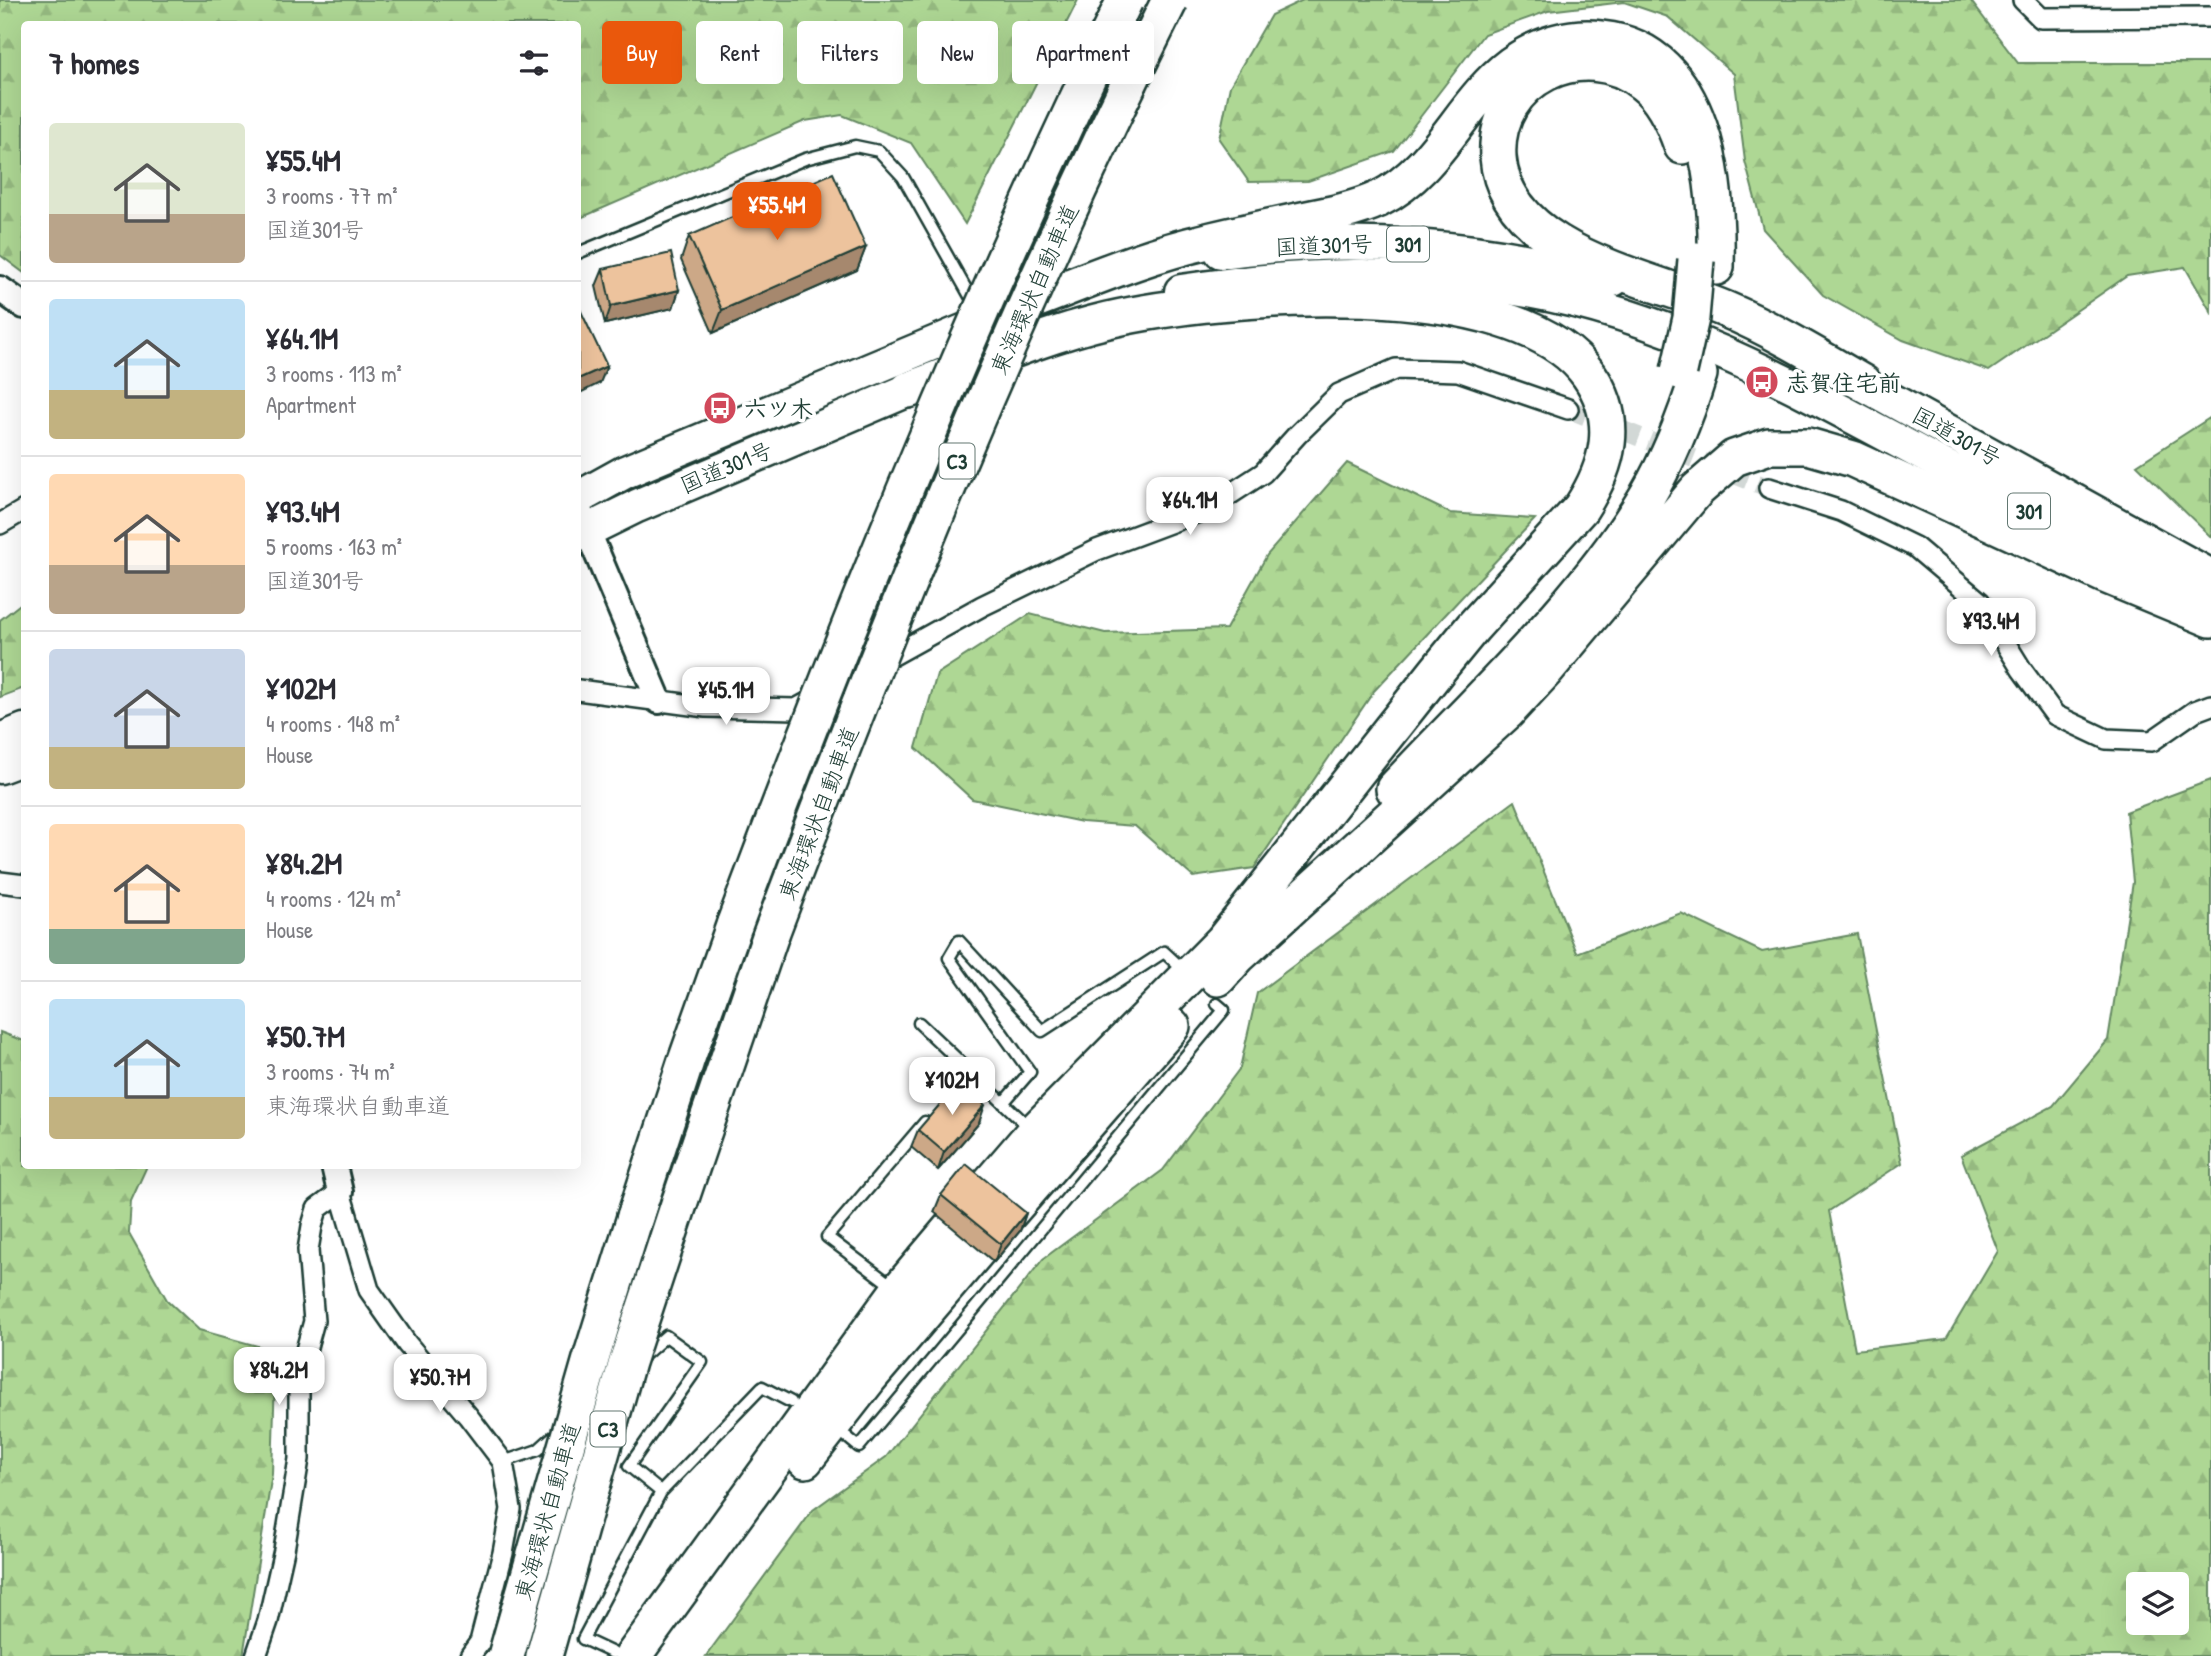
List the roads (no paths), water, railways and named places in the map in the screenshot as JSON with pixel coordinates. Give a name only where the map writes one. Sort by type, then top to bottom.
[{"type":"highway","name":"東海環状自動車道","points":[[506,1656],[635,1217],[686,1061],[736,923],[852,618],[931,426],[1125,0]]},
{"type":"highway","name":"東海環状自動車道","points":[[544,1656],[628,1362],[771,934],[967,437],[1129,83],[1170,0]]},
{"type":"highway","points":[[978,1197],[1047,1144],[1231,949],[1498,648],[1606,521],[1640,465],[1659,424],[1689,372],[1691,318],[1716,224],[1711,173],[1692,108],[1670,75],[1640,51],[1608,39],[1588,37],[1548,44],[1510,66],[1480,97],[1437,153],[1401,185],[1378,199],[1322,216],[1234,234],[1162,253],[1038,299]]},
{"type":"highway","points":[[1706,264],[1684,152],[1668,113],[1645,84],[1629,74],[1593,62],[1557,66],[1526,85],[1505,116],[1498,154],[1500,174],[1506,192],[1531,225],[1572,251],[1598,263],[1679,291],[1758,323],[1863,383]]},
{"type":"highway","name":"国道301号","points":[[581,496],[625,472],[1038,299],[1158,264],[1214,253],[1268,246],[1319,244],[1424,245],[1527,260],[1629,284],[1741,324],[1863,383],[2211,576]]},
{"type":"highway","name":"国道301号","points":[[581,525],[637,506],[1052,329],[1128,304],[1175,292],[1267,279],[1357,275],[1444,278],[1520,289],[1617,313],[1728,354],[2211,603]]},
{"type":"highway","points":[[908,390],[1104,321],[1190,305],[1275,298],[1370,299],[1453,309],[1491,317],[1530,331],[1562,347],[1580,362],[1592,379],[1602,400],[1608,443],[1605,464],[1581,509],[1459,644],[1231,949]]},
{"type":"highway","points":[[1231,949],[1507,712],[1546,670],[1697,490],[1725,465],[1750,451],[1769,446],[1808,446],[1853,459],[2105,575],[2211,620]]},
{"type":"highway","points":[[0,740],[21,731]]},
{"type":"highway","points":[[0,767],[21,759]]},
{"type":"highway","points":[[1004,1219],[1047,1144]]},
{"type":"highway","points":[[623,1655],[898,1291],[952,1227]]},
{"type":"highway","points":[[662,1656],[820,1439],[979,1249]]},
{"type":"highway","points":[[553,1656],[582,1517]]},
{"type":"street","points":[[2023,0],[2041,18],[2211,17]]},
{"type":"street","points":[[0,289],[21,304]]},
{"type":"street","points":[[581,690],[706,707],[796,709],[982,606],[1097,550],[1209,508],[1263,473],[1339,394],[1396,369],[1458,371],[1568,409]]},
{"type":"street","points":[[1769,488],[1842,511],[1915,547],[1980,602],[2022,670],[2055,715],[2106,739],[2152,741],[2195,711],[2211,705]]},
{"type":"street","points":[[0,524],[21,512]]},
{"type":"street","points":[[581,525],[659,701]]},
{"type":"street","points":[[0,882],[21,885]]},
{"type":"street","points":[[335,1169],[369,1290],[407,1344],[503,1462],[511,1509],[503,1553],[480,1642],[470,1656]]},
{"type":"street","points":[[256,1656],[268,1621],[284,1550],[299,1460],[299,1392],[302,1365],[314,1321],[308,1250],[317,1209],[340,1192]]},
{"type":"lane","points":[[581,252],[805,159],[855,146],[878,151],[903,177],[983,321]]},
{"type":"lane","points":[[1003,1103],[1030,1072],[949,958],[959,941],[1042,1031],[1164,952],[1177,964]]},
{"type":"lane","points":[[847,1437],[859,1447],[1224,1010],[1217,1004]]},
{"type":"lane","points":[[919,1023],[1047,1144]]},
{"type":"lane","points":[[942,1102],[969,1071]]},
{"type":"lane","points":[[898,1291],[827,1237],[933,1112]]},
{"type":"lane","points":[[607,1389],[666,1336],[702,1362],[629,1466],[661,1492]]},
{"type":"lane","points":[[623,1655],[583,1639],[661,1492],[762,1387],[791,1402]]},
{"type":"lane","points":[[503,1462],[538,1450],[587,1406]]},
{"type":"tunnel","points":[[1568,409],[1769,488]]},
{"type":"place","name":"志賀住宅前","points":[[1762,382]]},
{"type":"place","name":"六ツ木","points":[[720,408]]}]
